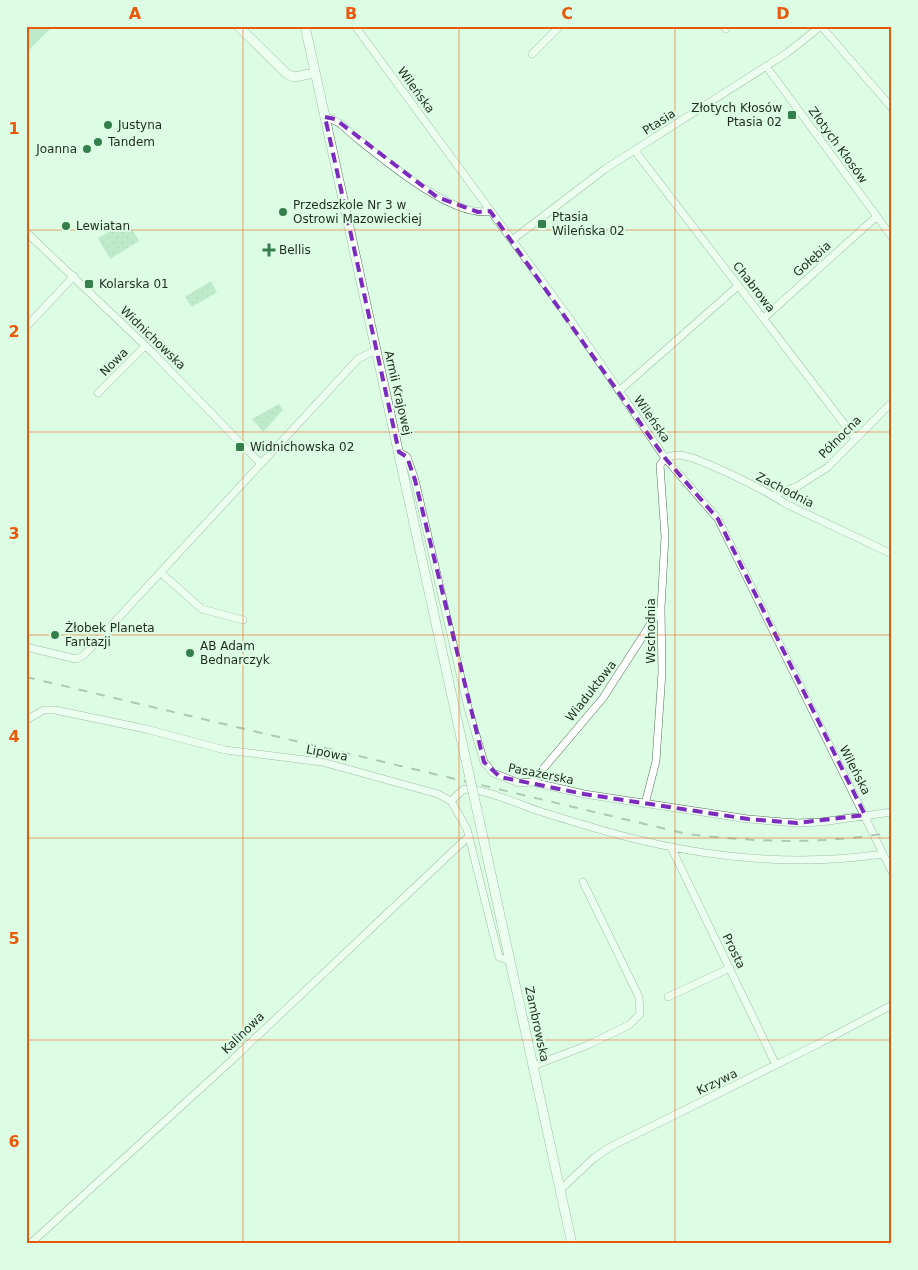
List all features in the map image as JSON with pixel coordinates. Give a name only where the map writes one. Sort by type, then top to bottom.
[{"type":"main road","points":[[238,26],[287,74],[294,77],[315,73]]},
{"type":"main road","name":"Armii Krajowej","points":[[305,26],[477,810]]},
{"type":"main road","name":"Zambrowska","points":[[477,810],[572,1244]]},
{"type":"street","name":"Wileńska","points":[[355,26],[570,319],[665,458],[718,519],[886,856]]},
{"type":"street","points":[[532,54],[560,26]]},
{"type":"street","points":[[821,26],[892,108]]},
{"type":"street","name":"Ptasia","points":[[512,240],[604,169],[635,151],[804,41],[821,26]]},
{"type":"street","name":"Złotych Kłosów","points":[[766,66],[892,237]]},
{"type":"street","points":[[325,117],[335,119],[356,138],[437,197],[478,212],[490,211]]},
{"type":"street","name":"Chabrowa","points":[[635,151],[855,438]]},
{"type":"street","name":"Gołębia","points":[[764,318],[876,217]]},
{"type":"street","name":"Widnichowska","points":[[27,234],[74,276],[261,464]]},
{"type":"street","points":[[26,327],[74,276]]},
{"type":"street","points":[[618,391],[738,286]]},
{"type":"street","name":"Nowa","points":[[98,393],[145,346]]},
{"type":"street","points":[[26,647],[80,658],[161,573],[358,358],[376,350]]},
{"type":"street","name":"Północna","points":[[774,495],[798,486],[828,467],[892,402]]},
{"type":"street","name":"Pasażerska","points":[[399,452],[407,457],[415,480],[468,708],[484,762],[500,777],[519,783],[532,782],[584,794],[748,819],[797,823],[821,822],[892,812]]},
{"type":"street","name":"Zachodnia","points":[[665,458],[680,455],[696,460],[774,495],[786,504],[892,554]]},
{"type":"street","name":"Wschodnia","points":[[645,804],[656,761],[662,672],[661,608],[665,536],[660,465],[665,458]]},
{"type":"street","points":[[161,573],[202,609],[243,620]]},
{"type":"street","name":"Wiaduktowa","points":[[532,782],[603,698],[630,659],[661,608]]},
{"type":"street","name":"Lipowa","points":[[26,720],[44,710],[56,710],[146,729],[226,750],[322,762],[431,791],[451,801]]},
{"type":"street","points":[[510,961],[499,957],[467,829],[451,801],[464,789],[476,789],[600,829],[671,847],[760,860],[886,856],[892,872]]},
{"type":"street","name":"Kalinowa","points":[[30,1244],[231,1061],[469,836]]},
{"type":"street","name":"Prosta","points":[[671,847],[776,1065]]},
{"type":"street","points":[[533,1066],[588,1045],[629,1025],[638,1018],[641,1009],[636,991],[583,882]]},
{"type":"street","points":[[668,997],[730,968]]},
{"type":"street","name":"Krzywa","points":[[560,1190],[594,1158],[610,1148],[892,1005]]},
{"type":"highlighted area","points":[[325,117],[335,119],[437,197],[478,212],[490,211],[665,458],[718,519],[865,815],[797,823],[748,819],[584,794],[500,777],[484,762],[478,745],[415,480],[407,457],[399,452]]},
{"type":"green space","points":[[26,26],[46,26],[50,29],[26,53]]},
{"type":"green space","points":[[127,221],[139,241],[110,259],[98,238]]},
{"type":"green space","points":[[211,281],[217,292],[192,307],[185,297]]},
{"type":"green space","points":[[279,404],[283,410],[263,432],[252,419]]},
{"type":"railway","points":[[26,677],[687,834],[738,839],[790,841],[841,839],[892,832]]},
{"type":"place","name":"Złotych Kłosów Ptasia 02","points":[[792,115]]},
{"type":"place","name":"Justyna","points":[[108,125]]},
{"type":"place","name":"Tandem","points":[[98,142]]},
{"type":"place","name":"Joanna","points":[[87,149]]},
{"type":"place","name":"Przedszkole Nr 3 w Ostrowi Mazowieckiej","points":[[283,212]]},
{"type":"place","name":"Ptasia Wileńska 02","points":[[542,224]]},
{"type":"place","name":"Lewiatan","points":[[66,226]]},
{"type":"place","name":"Bellis","points":[[269,250]]},
{"type":"place","name":"Kolarska 01","points":[[89,284]]},
{"type":"place","name":"Widnichowska 02","points":[[240,447]]},
{"type":"place","name":"Żłobek Planeta Fantazji","points":[[55,635]]},
{"type":"place","name":"AB Adam Bednarczyk","points":[[190,653]]}]
